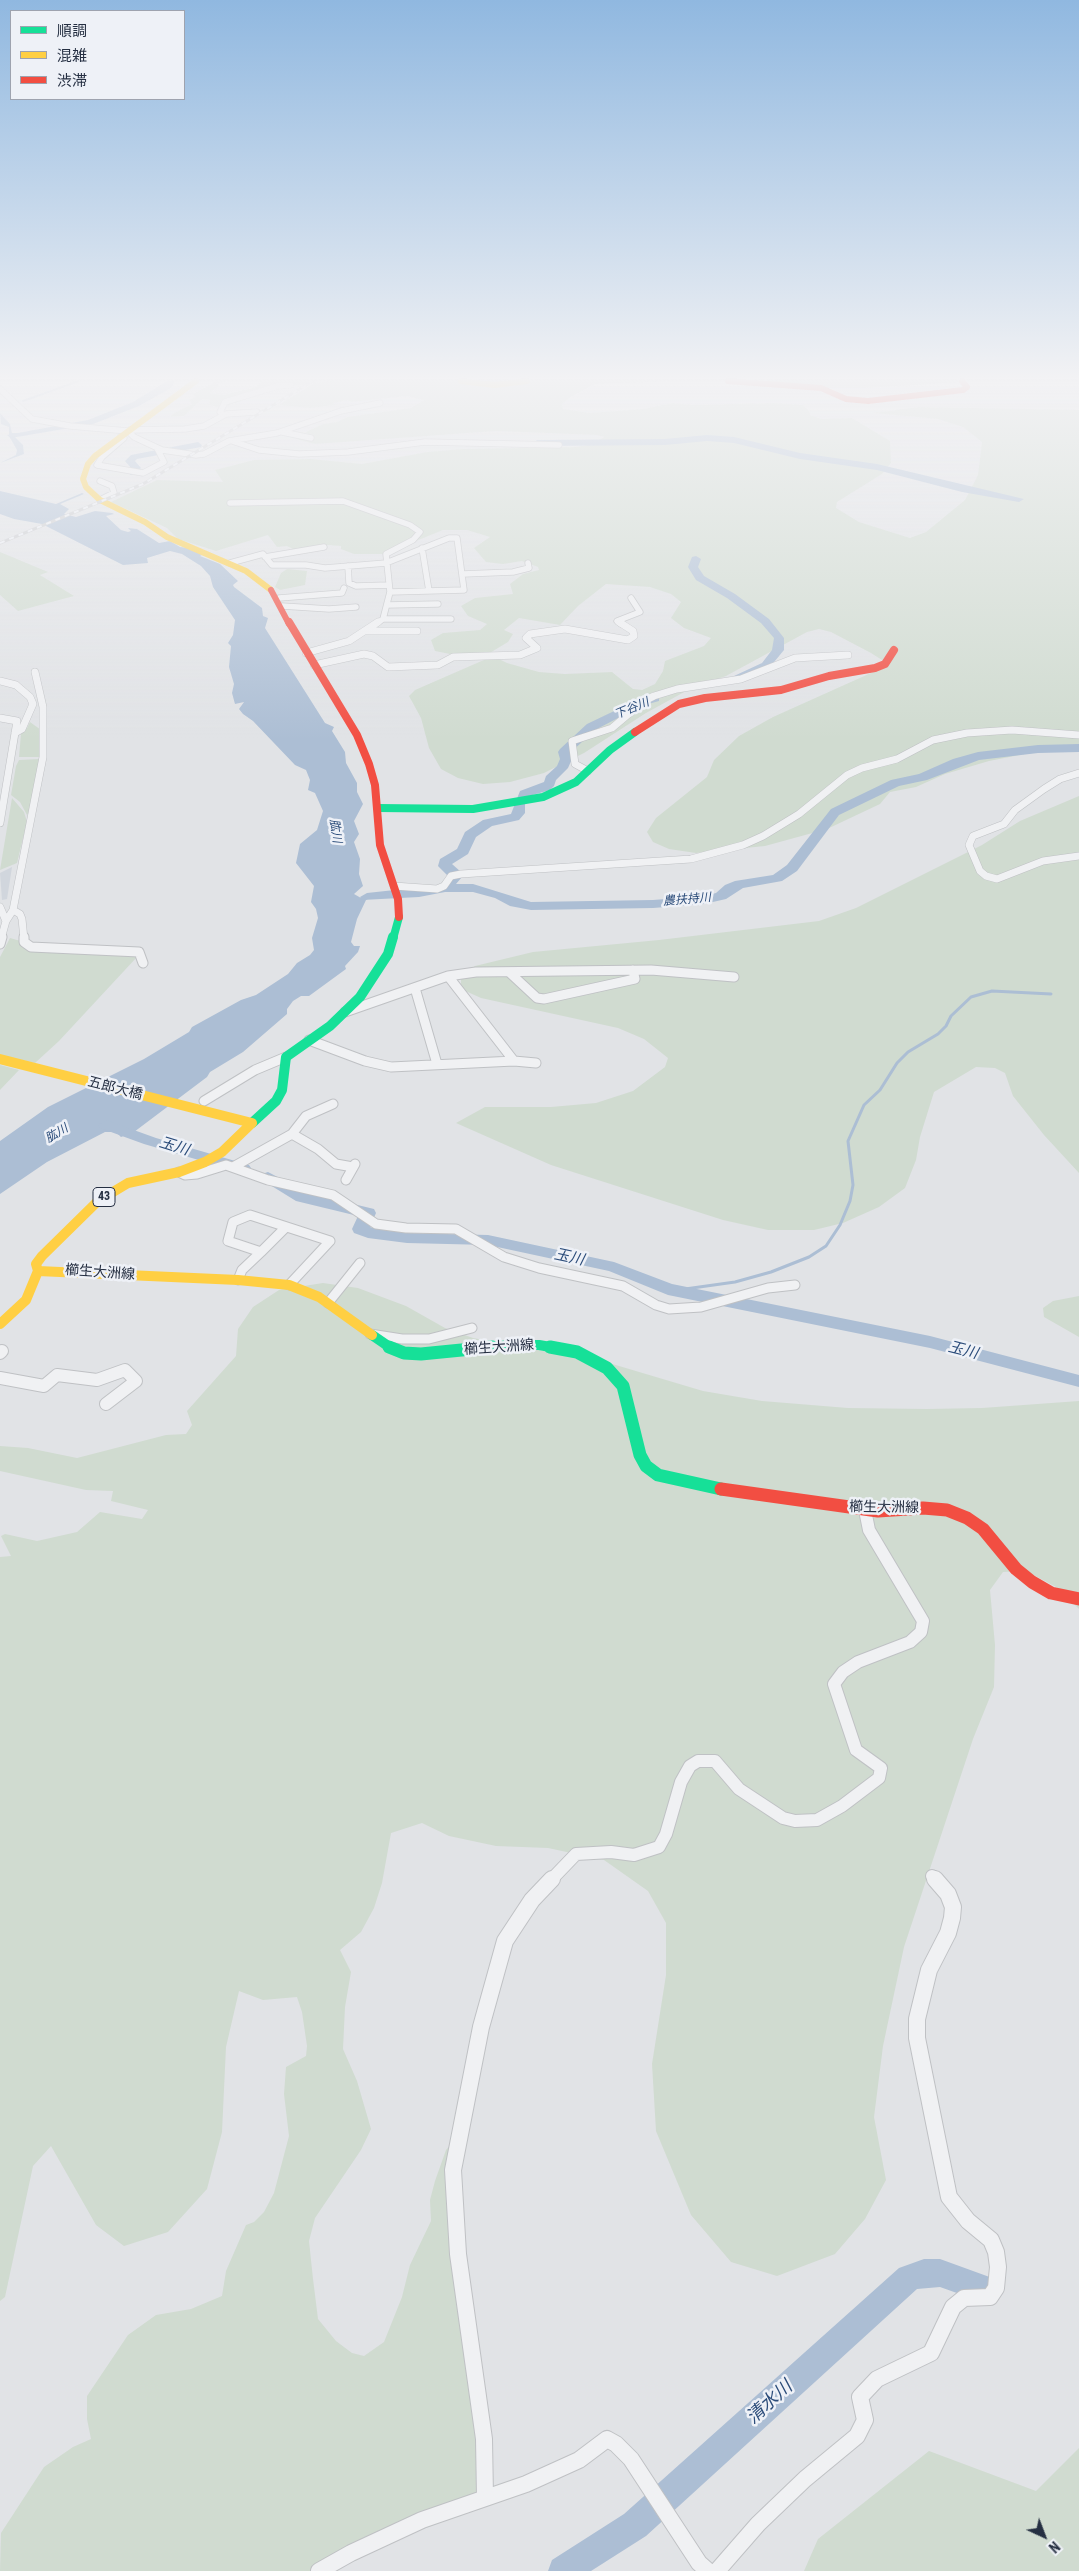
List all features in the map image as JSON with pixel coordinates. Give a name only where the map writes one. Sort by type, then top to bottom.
[{"type":"street","points":[[102,501],[145,522],[174,540],[226,561],[264,582],[280,602],[306,653],[356,735],[369,764],[375,785],[380,845],[394,886],[399,916],[388,954],[360,996],[346,1012],[286,1057],[255,1070],[204,1101]]},
{"type":"street","points":[[230,503],[343,501],[419,530],[419,534],[413,540],[386,554],[390,589],[383,619]]},
{"type":"street","points":[[226,561],[263,554],[272,565],[306,564],[325,568],[348,566],[386,563],[455,536],[463,574],[464,590],[429,591],[356,586],[349,583],[348,566]]},
{"type":"street","points":[[226,561],[266,546]]},
{"type":"street","points":[[265,557],[324,547]]},
{"type":"street","points":[[422,548],[429,591]]},
{"type":"street","points":[[463,574],[513,572],[529,568],[528,564]]},
{"type":"street","points":[[280,602],[342,593],[344,588]]},
{"type":"street","points":[[314,666],[364,654],[373,656],[388,667],[414,668],[438,665],[453,657],[520,655],[537,648],[526,638],[530,634],[565,629],[628,640],[634,636],[634,631],[617,621],[640,612],[630,598]]},
{"type":"street","points":[[280,602],[329,609],[356,607]]},
{"type":"street","points":[[387,605],[438,604]]},
{"type":"street","points":[[306,653],[349,641],[383,619],[451,619]]},
{"type":"street","points":[[366,631],[417,631]]},
{"type":"street","points":[[378,808],[443,810],[497,806],[543,797],[576,782],[610,750],[648,722],[679,704],[705,698],[781,690],[817,679],[875,668],[885,664],[894,650]]},
{"type":"street","points":[[588,770],[575,764],[572,741],[612,728],[644,701],[654,696],[677,688],[741,679],[795,658],[848,655]]},
{"type":"street","points":[[0,944],[6,921],[13,910],[43,756],[43,707],[38,681],[34,672]]},
{"type":"street","points":[[0,681],[16,685],[30,697],[33,704],[34,723]]},
{"type":"street","points":[[30,697],[38,681]]},
{"type":"street","points":[[15,733],[22,729],[32,711]]},
{"type":"street","points":[[0,718],[17,721],[12,757],[2,795],[0,823]]},
{"type":"street","points":[[394,886],[437,888],[444,886],[451,876],[461,874],[638,864],[691,859],[743,845],[763,836],[799,814],[847,775],[862,768],[897,759],[939,738],[967,733],[1012,730],[1079,735]]},
{"type":"street","points":[[0,758],[12,757]]},
{"type":"street","points":[[1079,773],[1060,779],[1015,810],[1004,824],[973,836],[969,845],[980,871],[986,876],[997,879],[1043,861],[1079,856]]},
{"type":"street","points":[[0,776],[8,776]]},
{"type":"street","points":[[0,908],[6,921]]},
{"type":"street","points":[[13,910],[20,914],[24,942],[31,947],[134,950],[139,952],[143,963]]},
{"type":"street","points":[[346,1012],[448,976],[476,972],[633,970],[734,977]]},
{"type":"street","points":[[509,972],[537,998],[544,999],[635,979],[633,970]]},
{"type":"street","points":[[448,976],[514,1061]]},
{"type":"street","points":[[415,988],[437,1064]]},
{"type":"street","points":[[310,1040],[376,1065],[391,1067],[514,1061],[536,1063]]},
{"type":"street","points":[[252,1123],[276,1101],[282,1090],[286,1057]]},
{"type":"street","name":"五郎大橋","points":[[0,1060],[252,1123]]},
{"type":"street","points":[[233,1167],[276,1145],[292,1134],[306,1116],[333,1104]]},
{"type":"street","name":"43","points":[[0,1324],[26,1300],[32,1290],[38,1271],[36,1264],[42,1256],[98,1201],[111,1191],[146,1177],[179,1172],[204,1162],[222,1152],[252,1123]]},
{"type":"street","points":[[292,1134],[336,1164],[354,1165],[346,1180]]},
{"type":"street","points":[[179,1172],[185,1175],[197,1174],[226,1165],[268,1180],[333,1195],[376,1224],[406,1228],[456,1229],[504,1257],[539,1268],[623,1286],[656,1305],[669,1309],[701,1307],[768,1288],[795,1285]]},
{"type":"street","points":[[261,1252],[228,1241],[233,1222],[250,1215],[330,1241],[288,1285]]},
{"type":"street","points":[[238,1280],[242,1270],[286,1226]]},
{"type":"street","points":[[328,1303],[360,1263]]},
{"type":"street","name":"櫛生大洲線","points":[[38,1271],[50,1270],[238,1280],[288,1285],[328,1303],[392,1349],[421,1354],[511,1345],[539,1345],[576,1352],[607,1368],[623,1386],[640,1455],[646,1466],[658,1475],[715,1488],[865,1510],[947,1510],[967,1518],[983,1528],[1016,1569],[1032,1582],[1051,1593],[1079,1599]]},
{"type":"street","points":[[370,1334],[402,1339],[429,1339],[472,1328]]},
{"type":"street","points":[[0,1378],[44,1386],[57,1375],[97,1380],[125,1370],[136,1380],[106,1404]]},
{"type":"street","points":[[485,2497],[484,2439],[458,2254],[454,2170],[481,2027],[505,1941],[532,1900],[576,1854],[611,1852],[634,1854],[658,1847],[666,1834],[681,1782],[690,1766],[698,1761],[715,1761],[722,1766],[739,1789],[783,1818],[795,1821],[817,1820],[842,1806],[878,1778],[881,1768],[856,1750],[842,1713],[834,1684],[843,1672],[858,1662],[910,1642],[921,1632],[923,1622],[869,1530],[865,1510]]},
{"type":"street","points":[[717,2571],[758,2524],[805,2479],[857,2436],[865,2420],[860,2397],[877,2379],[931,2353],[953,2307],[964,2298],[990,2297],[996,2288],[998,2267],[991,2240],[968,2221],[949,2197],[917,2038],[917,2019],[929,1970],[948,1933],[953,1908],[948,1894],[932,1876]]},
{"type":"street","points":[[319,2571],[351,2553],[422,2520],[526,2484],[580,2460],[607,2439],[616,2444],[631,2459],[699,2562],[708,2571]]},
{"type":"shaded area","points":[[839,501],[836,508],[859,522],[910,538],[926,532],[964,501],[1079,501],[1079,750],[1035,752],[989,761],[945,774],[916,787],[890,792],[880,804],[827,829],[765,846],[696,853],[669,849],[653,842],[647,832],[656,818],[707,777],[714,760],[739,736],[773,717],[882,668],[882,660],[831,632],[819,629],[807,632],[726,676],[688,690],[646,713],[584,753],[544,773],[510,782],[483,784],[458,778],[441,769],[429,748],[421,718],[409,696],[415,690],[493,656],[507,663],[539,672],[565,674],[612,672],[633,689],[642,690],[655,684],[663,671],[665,661],[704,646],[711,638],[684,628],[671,618],[681,602],[671,594],[650,587],[606,584],[578,606],[560,625],[519,618],[504,630],[513,634],[508,642],[488,654],[455,655],[435,651],[431,640],[443,633],[480,630],[487,624],[468,616],[461,606],[475,598],[513,594],[510,584],[523,574],[539,570],[538,567],[522,561],[503,564],[486,562],[474,548],[490,537],[467,530],[443,530],[384,554],[354,554],[341,549],[341,546],[328,545],[297,551],[287,546],[277,547],[268,535],[216,551],[178,539],[167,528],[111,502]]},
{"type":"shaded area","points":[[0,552],[48,572],[40,575],[74,596],[18,611],[0,595]]},
{"type":"shaded area","points":[[287,569],[307,571],[305,585],[280,590],[275,587],[281,573]]},
{"type":"shaded area","points":[[30,722],[41,730],[40,757],[19,757],[21,734]]},
{"type":"shaded area","points":[[40,759],[30,810],[27,815],[20,802],[11,795],[16,766],[19,760]]},
{"type":"shaded area","points":[[1079,796],[1079,1173],[1044,1135],[1013,1096],[1005,1073],[995,1068],[976,1067],[934,1092],[920,1137],[916,1160],[905,1188],[879,1207],[843,1223],[814,1230],[768,1230],[723,1220],[551,1165],[456,1123],[485,1107],[551,1107],[596,1103],[633,1091],[665,1067],[668,1058],[644,1039],[618,1028],[481,998],[461,989],[461,976],[475,966],[533,952],[659,940],[819,921],[856,908],[982,845],[1020,821]]},
{"type":"shaded area","points":[[12,798],[24,812],[27,822],[17,863],[0,870]]},
{"type":"shaded area","points":[[12,867],[7,899],[2,900],[0,873]]},
{"type":"shaded area","points":[[10,938],[24,942],[137,957],[59,1041],[35,1063],[0,1055],[0,957]]},
{"type":"shaded area","points":[[0,1065],[19,1070],[0,1090]]},
{"type":"shaded area","points":[[323,1283],[358,1288],[406,1306],[445,1328],[473,1338],[609,1363],[703,1391],[762,1401],[848,1408],[927,1409],[982,1408],[1079,1401],[1079,1609],[1058,1588],[1026,1571],[1003,1572],[990,1590],[995,1645],[994,1687],[973,1739],[904,1947],[883,2046],[874,2117],[886,2180],[865,2219],[835,2254],[777,2276],[731,2262],[691,2215],[656,2131],[652,2064],[666,1975],[666,1923],[648,1891],[604,1860],[548,1848],[496,1846],[449,1836],[422,1823],[391,1833],[382,1883],[374,1908],[361,1932],[340,1950],[351,1972],[345,2007],[343,2049],[357,2081],[371,2129],[361,2150],[315,2218],[309,2241],[318,2319],[336,2341],[352,2353],[364,2356],[384,2342],[402,2297],[410,2265],[431,2221],[430,2200],[446,2150],[451,2144],[461,2294],[477,2450],[478,2496],[346,2550],[310,2571],[0,2571],[1,2533],[44,2467],[73,2447],[91,2439],[87,2419],[87,2396],[128,2335],[156,2315],[191,2309],[222,2296],[226,2271],[246,2225],[254,2222],[264,2212],[274,2193],[289,2136],[284,2094],[286,2067],[306,2056],[307,2046],[302,2012],[297,1997],[263,2000],[239,1991],[226,2047],[222,2132],[207,2189],[168,2232],[124,2246],[96,2225],[51,2146],[33,2166],[5,2297],[0,2301],[0,1557],[11,1556],[1,1536],[5,1534],[37,1541],[77,1532],[100,1512],[142,1519],[148,1510],[111,1501],[113,1491],[86,1490],[0,1471],[0,1446],[28,1448],[77,1458],[166,1435],[186,1434],[192,1425],[187,1411],[236,1356],[238,1329],[253,1307],[279,1290]]},
{"type":"shaded area","points":[[1079,1296],[1079,1337],[1044,1317],[1043,1308],[1053,1301]]},
{"type":"shaded area","points":[[1079,2448],[1079,2571],[804,2571],[818,2539],[929,2451],[1036,2491]]},
{"type":"water","name":"肱川","points":[[0,501],[43,501],[56,504],[67,501],[60,504],[69,509],[64,514],[76,517],[95,511],[112,513],[114,514],[106,516],[121,530],[128,532],[131,531],[128,528],[137,529],[159,543],[170,541],[180,547],[189,548],[202,555],[200,556],[220,564],[238,581],[233,585],[234,587],[262,608],[263,616],[268,618],[265,628],[325,723],[334,727],[332,731],[345,752],[346,763],[357,783],[357,792],[363,804],[354,821],[359,834],[354,842],[360,859],[359,874],[363,886],[354,894],[361,898],[372,894],[389,895],[373,896],[366,900],[357,919],[351,942],[354,946],[360,946],[358,952],[345,966],[346,969],[309,996],[301,996],[293,1001],[287,1009],[287,1014],[243,1052],[210,1072],[207,1077],[134,1132],[121,1137],[116,1132],[105,1132],[47,1162],[0,1194],[0,1141],[48,1107],[144,1059],[189,1032],[192,1027],[241,1000],[256,995],[288,974],[297,963],[310,955],[314,950],[312,938],[318,918],[316,909],[311,902],[314,886],[296,863],[300,844],[317,830],[323,811],[315,793],[308,790],[310,780],[306,770],[295,765],[253,721],[243,714],[239,709],[244,702],[235,704],[232,693],[234,684],[229,667],[231,646],[228,643],[233,635],[235,620],[213,587],[210,576],[201,566],[182,554],[170,551],[147,558],[148,563],[123,565],[42,524],[14,519],[0,514]]},
{"type":"waterway","name":"下谷川","points":[[696,559],[693,567],[700,578],[731,596],[765,621],[779,638],[778,650],[766,665],[740,676]]},
{"type":"waterway","name":"下谷川","points":[[445,888],[455,877],[454,872],[445,866],[445,862],[463,851],[470,835],[488,823],[515,817],[519,813],[519,804],[524,794],[546,787],[550,783],[550,779],[562,768],[566,759],[564,752],[591,727],[637,704],[655,699]]},
{"type":"waterway","name":"農扶持川","points":[[445,888],[473,888],[500,895],[515,903],[531,906],[547,904],[653,904],[704,900],[721,896],[730,888],[740,884],[777,878],[792,868],[835,812],[895,783],[923,777],[957,762],[978,756],[1038,749],[1079,748]]},
{"type":"waterway","name":"農扶持川","points":[[367,897],[419,893],[445,888]]},
{"type":"waterway","points":[[678,1290],[735,1282],[771,1272],[809,1257],[826,1246],[840,1225],[850,1201],[853,1185],[848,1141],[864,1105],[880,1090],[897,1063],[908,1052],[938,1034],[946,1026],[951,1016],[971,997],[992,991],[1051,994]]},
{"type":"waterway","name":"玉川","points":[[106,1125],[150,1141],[243,1168]]},
{"type":"waterway","name":"玉川","points":[[268,1177],[302,1197],[368,1213],[360,1229],[374,1234],[407,1238],[488,1240],[614,1267],[668,1289],[930,1342],[1079,1381]]},
{"type":"waterway","name":"清水川","points":[[563,2571],[635,2525],[909,2278],[924,2273],[940,2273],[985,2289]]},
{"type":"railway","points":[[0,543],[102,501]]},
{"type":"traffic: fast","points":[[378,808],[473,809],[543,797],[576,782],[610,750],[635,732]]},
{"type":"traffic: fast","points":[[252,1123],[276,1101],[282,1090],[286,1057],[330,1026],[360,997],[388,954],[399,917]]},
{"type":"traffic: fast","points":[[372,1335],[392,1349],[404,1353],[421,1354],[511,1345],[539,1345],[577,1352],[607,1368],[623,1386],[640,1455],[646,1466],[658,1475],[721,1489]]},
{"type":"traffic: slow","points":[[102,501],[145,522],[167,537],[246,571],[271,590]]},
{"type":"traffic: slow","points":[[0,1059],[252,1123]]},
{"type":"traffic: slow","points":[[0,1324],[26,1300],[38,1271],[36,1264],[42,1256],[98,1201],[128,1183],[179,1172],[205,1162],[222,1152],[252,1123]]},
{"type":"traffic: slow","points":[[38,1271],[238,1280],[289,1285],[319,1297],[372,1335]]},
{"type":"traffic: jam","points":[[271,590],[303,649],[357,735],[369,764],[375,785],[380,845],[398,899],[399,917]]},
{"type":"traffic: jam","points":[[635,732],[679,704],[705,698],[781,690],[829,676],[875,668],[885,664],[894,650]]},
{"type":"traffic: jam","points":[[721,1489],[878,1511],[923,1508],[947,1510],[967,1518],[983,1529],[1016,1569],[1032,1582],[1051,1593],[1079,1599]]}]
